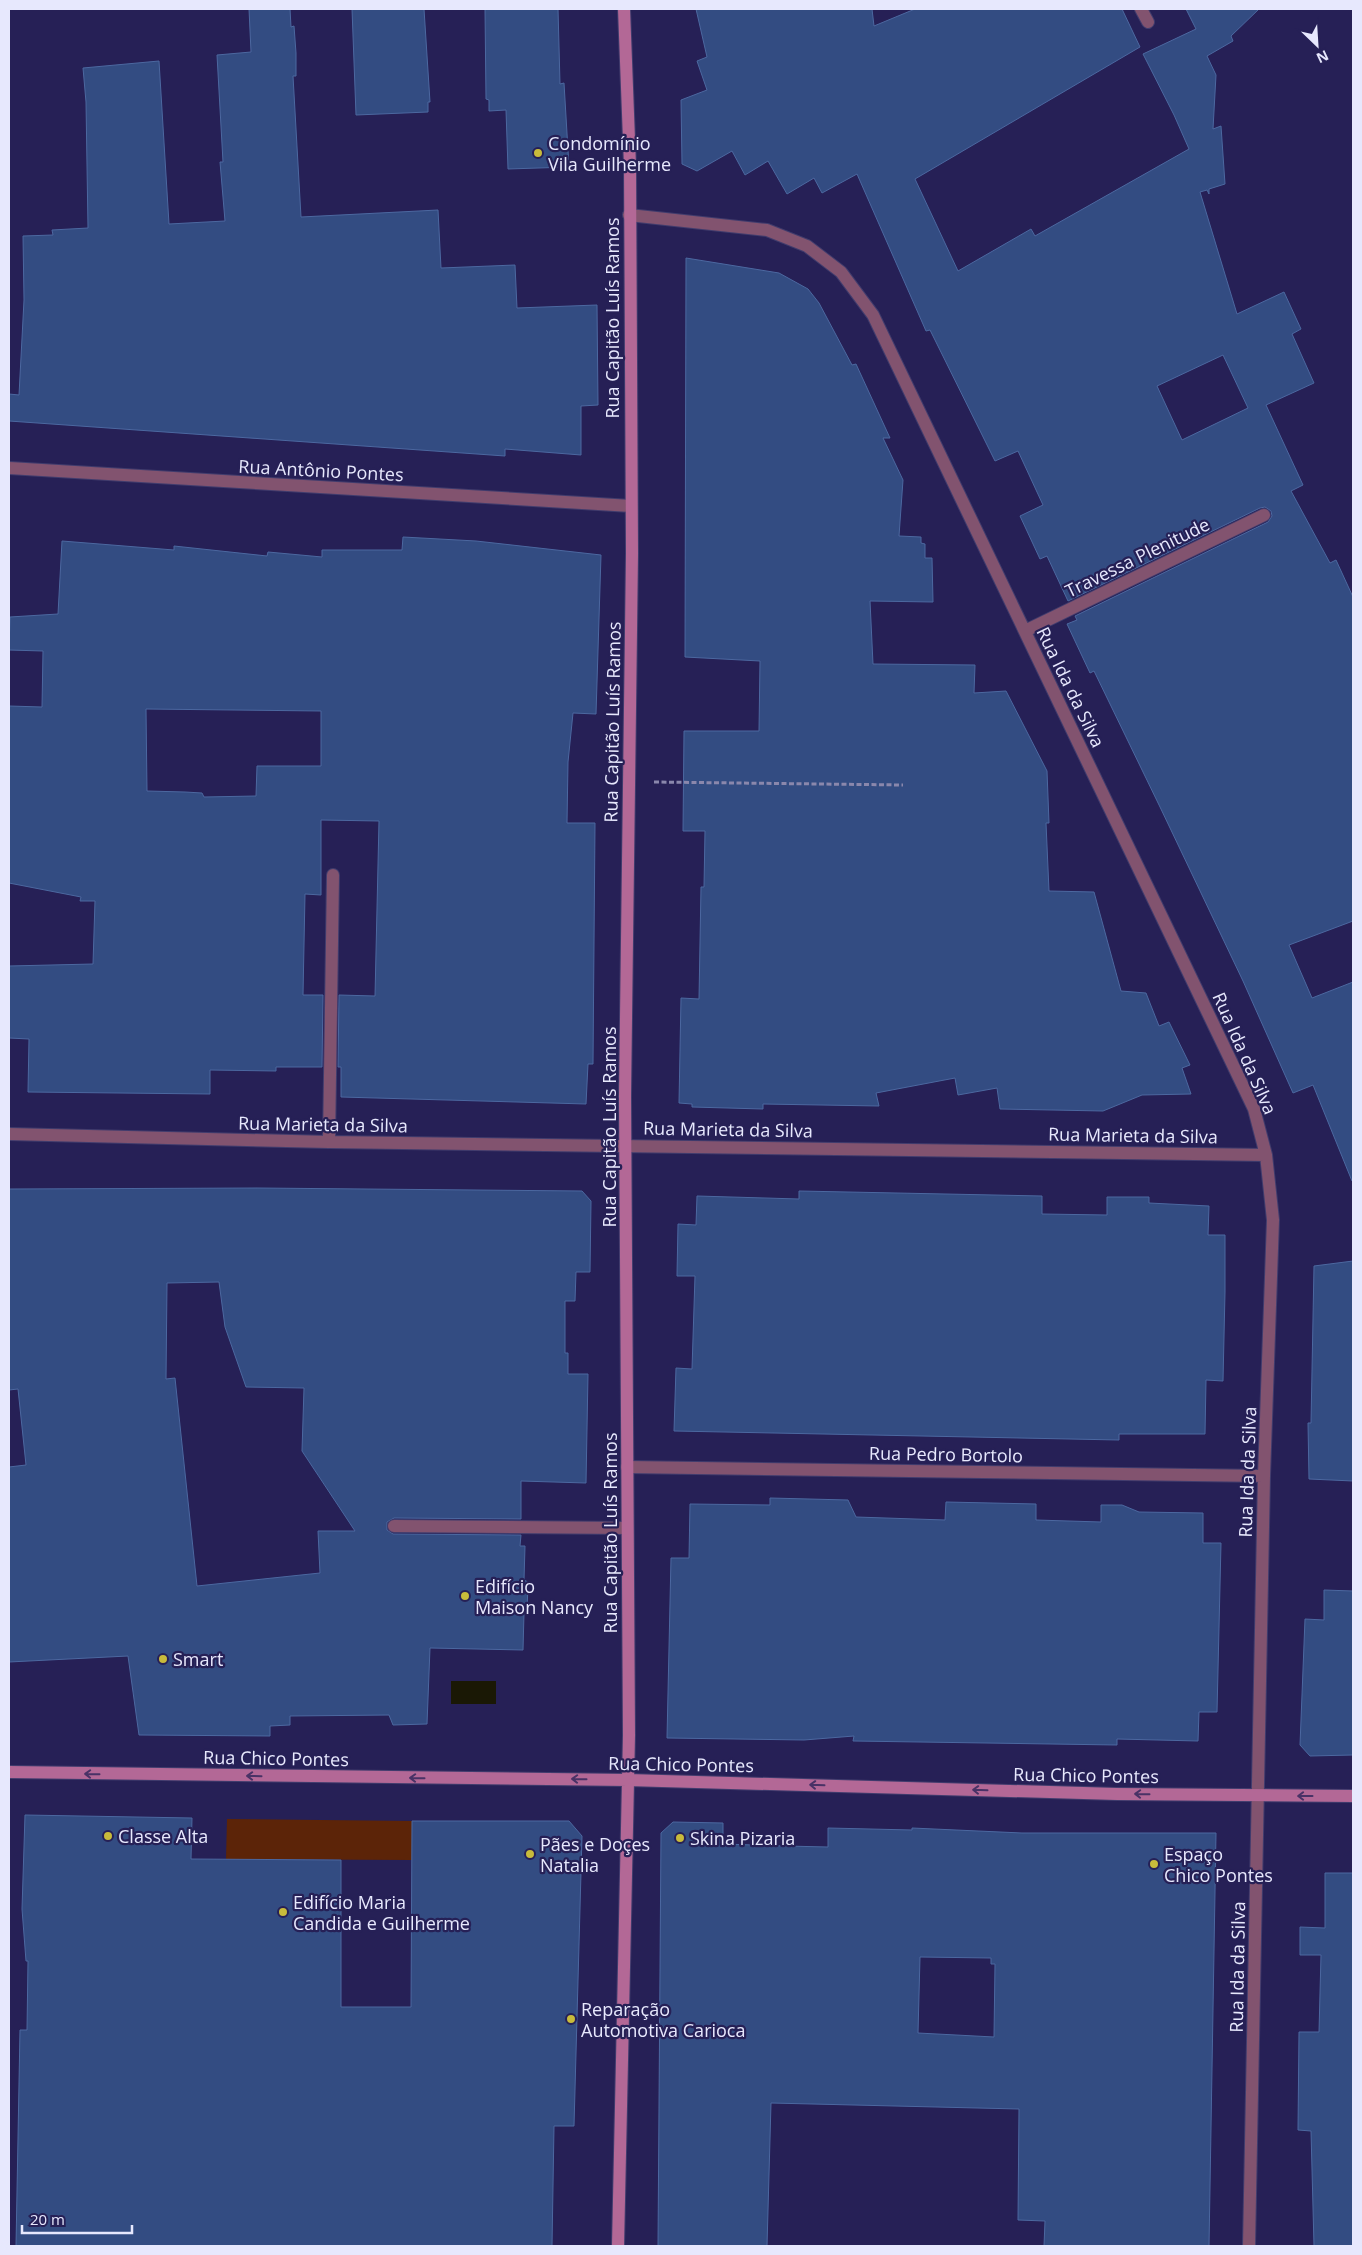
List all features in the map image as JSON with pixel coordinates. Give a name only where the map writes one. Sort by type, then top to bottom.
[{"type":"street","name":"Rua Capitão Luís Ramos","points":[[618,2246],[628,1780],[626,1145],[631,506],[630,166],[624,9]]},
{"type":"street","points":[[1141,9],[1148,22]]},
{"type":"street","name":"Rua Ida da Silva","points":[[629,215],[767,230],[807,246],[841,272],[873,315],[1254,1109],[1266,1155],[1273,1220],[1264,1476],[1249,2246]]},
{"type":"street","name":"Rua Antônio Pontes","points":[[9,468],[631,506]]},
{"type":"street","name":"Travessa Plenitude","points":[[1025,631],[1264,515]]},
{"type":"street","points":[[328,1142],[333,875]]},
{"type":"street","name":"Rua Marieta da Silva","points":[[9,1134],[328,1142],[1266,1155]]},
{"type":"street","name":"Rua Pedro Bortolo","points":[[627,1468],[1264,1476]]},
{"type":"street","points":[[394,1526],[627,1528]]},
{"type":"street","name":"Rua Chico Pontes","points":[[9,1772],[628,1780],[1117,1794],[1353,1796]]},
{"type":"path","points":[[628,782],[903,785]]},
{"type":"shaded area","points":[[451,1681],[496,1681],[496,1704],[451,1704]]},
{"type":"shaded area","points":[[227,1819],[412,1821],[412,1860],[226,1859]]},
{"type":"building","points":[[249,9],[290,9],[291,27],[294,26],[296,53],[296,76],[293,76],[301,217],[438,210],[441,268],[515,265],[517,308],[597,305],[598,405],[581,406],[581,455],[505,449],[505,456],[9,421],[9,394],[19,395],[24,300],[23,236],[53,235],[52,230],[88,228],[86,102],[83,68],[159,61],[169,224],[225,221],[220,162],[223,162],[217,55],[251,52]]},
{"type":"building","points":[[352,9],[424,9],[430,102],[428,102],[428,112],[356,115]]},
{"type":"building","points":[[485,9],[558,9],[560,84],[564,83],[569,167],[508,169],[506,110],[489,111],[489,100],[486,99]]},
{"type":"building","points":[[696,9],[872,9],[874,26],[915,9],[1122,9],[1140,47],[915,179],[958,271],[1031,229],[1035,236],[1189,149],[1143,54],[1196,29],[1186,9],[1259,9],[1231,36],[1233,41],[1207,56],[1216,75],[1213,129],[1221,126],[1225,184],[1209,189],[1209,194],[1207,190],[1200,192],[1237,314],[1284,292],[1301,329],[1292,334],[1314,383],[1266,405],[1303,485],[1291,491],[1330,563],[1336,560],[1353,597],[1353,921],[1289,945],[1312,998],[1353,982],[1353,1181],[1313,1085],[1293,1093],[1243,981],[1160,807],[1094,671],[1090,673],[1067,624],[1077,620],[1075,616],[1268,522],[1272,516],[1271,511],[1265,507],[1260,508],[1068,601],[1047,556],[1040,559],[1020,516],[1043,505],[1018,451],[995,461],[930,330],[926,331],[857,174],[822,193],[814,178],[787,194],[768,161],[745,175],[732,151],[697,171],[682,164],[681,100],[707,90],[697,61],[707,57]],"holes":[[[1223,355],[1248,408],[1182,440],[1157,386]]]},
{"type":"building","points":[[686,258],[779,273],[808,289],[819,303],[852,365],[856,364],[890,438],[883,438],[903,480],[899,536],[921,537],[921,543],[925,544],[925,558],[932,558],[933,602],[870,601],[873,664],[975,665],[974,693],[1006,691],[1047,771],[1049,823],[1046,823],[1049,891],[1094,892],[1121,991],[1146,993],[1159,1026],[1169,1022],[1190,1065],[1182,1068],[1191,1094],[1142,1095],[1103,1111],[1000,1109],[997,1088],[958,1095],[955,1078],[876,1093],[879,1106],[763,1104],[763,1109],[692,1107],[692,1104],[679,1103],[681,998],[699,999],[701,887],[704,887],[705,831],[683,831],[684,731],[759,731],[760,661],[685,657]]},
{"type":"building","points":[[403,537],[476,541],[601,555],[596,714],[573,713],[568,762],[567,823],[595,823],[593,1064],[588,1064],[586,1104],[341,1097],[341,1067],[338,1067],[339,995],[375,996],[379,821],[321,820],[321,895],[305,894],[303,995],[323,995],[322,1067],[276,1067],[276,1071],[210,1070],[210,1094],[28,1092],[29,1039],[9,1038],[9,966],[93,964],[95,901],[80,901],[81,897],[9,883],[9,706],[42,707],[43,651],[9,650],[10,617],[58,614],[62,541],[174,550],[174,546],[267,556],[268,552],[322,557],[322,550],[402,550]],"holes":[[[146,709],[321,711],[321,766],[257,766],[256,796],[204,797],[202,793],[147,791]]]},
{"type":"building","points":[[257,1188],[582,1191],[591,1201],[590,1272],[576,1272],[575,1301],[565,1301],[565,1353],[568,1353],[568,1374],[588,1374],[586,1483],[521,1481],[521,1519],[394,1518],[387,1522],[387,1530],[393,1534],[521,1535],[520,1546],[525,1546],[524,1580],[528,1582],[527,1613],[524,1613],[523,1650],[430,1648],[427,1724],[393,1725],[389,1715],[290,1716],[290,1725],[270,1726],[270,1736],[139,1735],[128,1656],[9,1662],[9,1467],[26,1465],[18,1389],[9,1390],[9,1189]],"holes":[[[219,1282],[225,1327],[246,1387],[304,1388],[302,1451],[355,1531],[318,1531],[320,1573],[197,1586],[175,1378],[166,1379],[167,1283]]]},
{"type":"building","points":[[799,1191],[1042,1196],[1042,1214],[1107,1215],[1107,1197],[1149,1197],[1149,1203],[1209,1206],[1208,1235],[1225,1235],[1225,1292],[1223,1381],[1206,1380],[1205,1434],[1119,1434],[1119,1440],[674,1431],[676,1368],[692,1369],[695,1276],[677,1276],[678,1224],[696,1225],[697,1196],[799,1199]]},
{"type":"building","points":[[1353,1261],[1353,1481],[1309,1479],[1308,1423],[1311,1423],[1314,1266]]},
{"type":"building","points":[[770,1498],[848,1500],[856,1517],[945,1520],[946,1502],[1036,1504],[1036,1520],[1101,1522],[1101,1505],[1122,1505],[1139,1512],[1203,1513],[1203,1543],[1221,1543],[1217,1712],[1199,1712],[1198,1741],[1117,1739],[1117,1745],[853,1741],[854,1736],[804,1740],[667,1738],[671,1558],[689,1558],[690,1504],[770,1505]]},
{"type":"building","points":[[1324,1590],[1353,1591],[1353,1755],[1310,1756],[1300,1745],[1305,1619],[1324,1620]]},
{"type":"building","points":[[25,1815],[192,1818],[191,1859],[341,1860],[341,2007],[411,2007],[412,1821],[569,1821],[582,1836],[574,2126],[554,2126],[552,2246],[16,2246],[20,2030],[27,2030],[28,1961],[26,1961],[22,1909]]},
{"type":"building","points":[[673,1822],[723,1823],[723,1844],[828,1847],[828,1828],[912,1830],[912,1828],[1022,1833],[1216,1833],[1209,2246],[1044,2246],[1045,2221],[1018,2220],[1019,2109],[771,2103],[767,2246],[658,2246],[661,1833]],"holes":[[[920,1957],[991,1958],[991,1964],[995,1964],[994,2037],[918,2033]]]},
{"type":"building","points":[[1325,1873],[1353,1873],[1353,2246],[1314,2246],[1311,2131],[1298,2130],[1299,2032],[1319,2032],[1321,1955],[1300,1955],[1300,1927],[1325,1928]]},
{"type":"place","name":"Condomínio Vila Guilherme","points":[[538,153]]},
{"type":"place","name":"Edifício Maison Nancy","points":[[465,1596]]},
{"type":"place","name":"Smart","points":[[163,1659]]},
{"type":"place","name":"Classe Alta","points":[[108,1836]]},
{"type":"place","name":"Skina Pizaria","points":[[680,1838]]},
{"type":"place","name":"Pães e Doçes Natalia","points":[[530,1854]]},
{"type":"place","name":"Espaço Chico Pontes","points":[[1154,1864]]},
{"type":"place","name":"Edifício Maria Candida e Guilherme","points":[[283,1912]]},
{"type":"place","name":"Reparação Automotiva Carioca","points":[[571,2019]]}]
